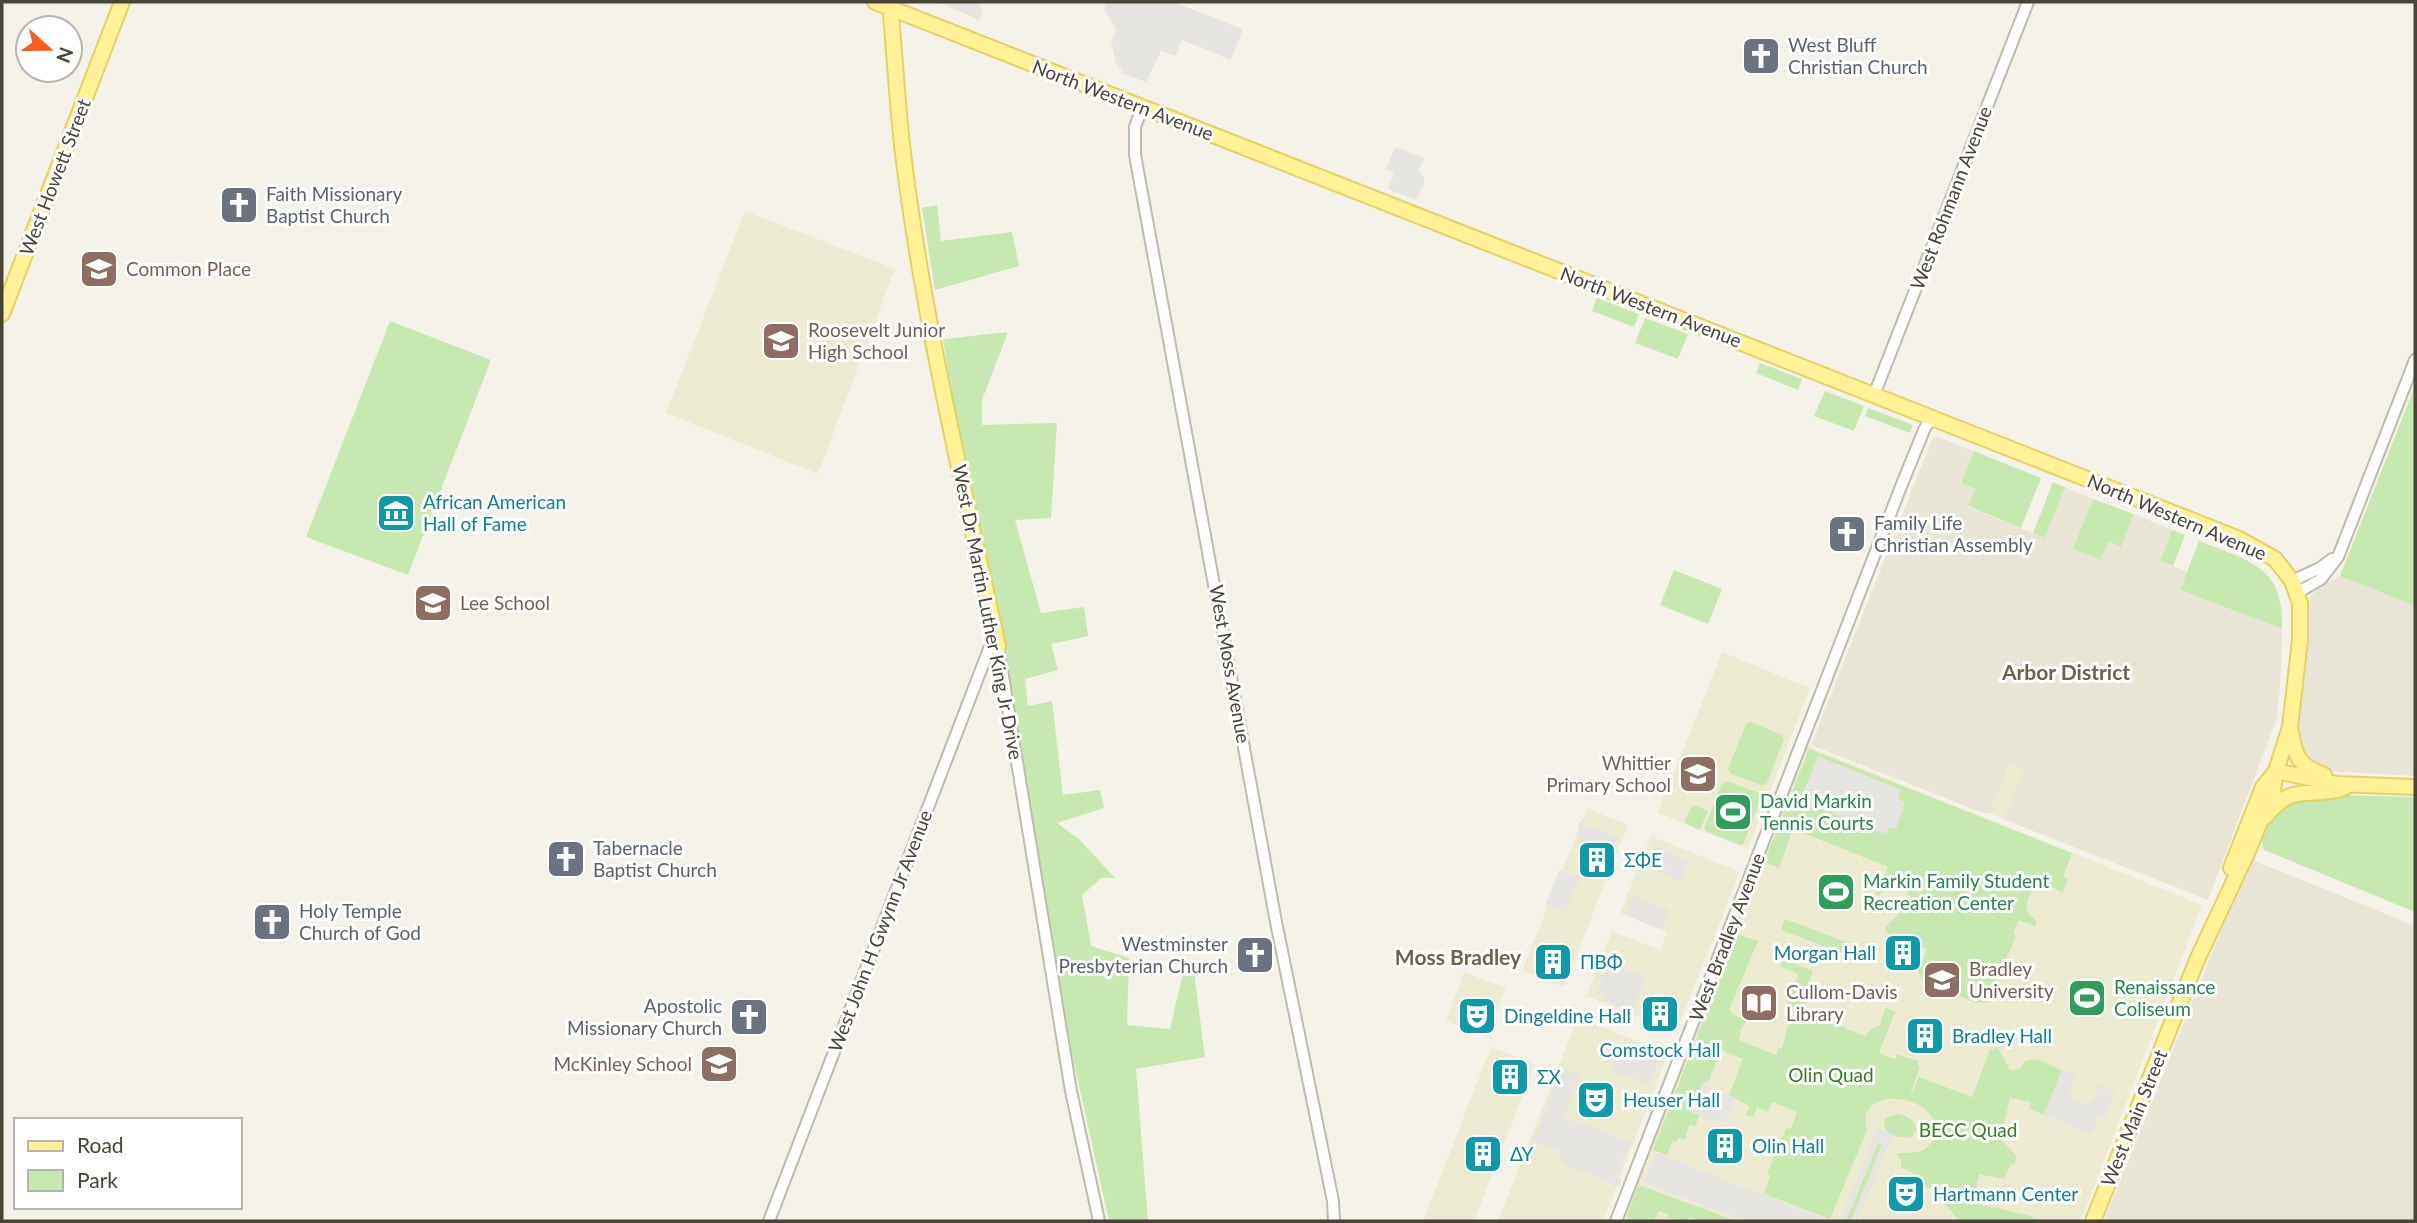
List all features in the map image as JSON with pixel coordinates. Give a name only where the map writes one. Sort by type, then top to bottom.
[{"type":"main road","name":"West Howett Street","points":[[2,314],[122,2]]},
{"type":"main road","name":"North Western Avenue","points":[[875,2],[891,5],[1142,108],[2256,547],[2275,559],[2295,587]]},
{"type":"main road","name":"West Dr Martin Luther King Jr Drive","points":[[891,5],[902,145],[916,240],[942,383],[998,646]]},
{"type":"main road","name":"West Main Street","points":[[2093,1221],[2181,999],[2273,790],[2290,727],[2301,626],[2300,603],[2295,587]]},
{"type":"main road","points":[[2290,727],[2293,745],[2301,763],[2308,769],[2352,785]]},
{"type":"main road","name":"West Main Street","points":[[2224,900],[2229,875],[2263,787],[2276,771]]},
{"type":"main road","points":[[2276,771],[2352,785],[2415,787]]},
{"type":"main road","points":[[2257,827],[2285,797],[2297,792],[2332,792],[2352,785]]},
{"type":"street","name":"West Rohmann Avenue","points":[[1874,395],[2028,2]]},
{"type":"street","name":"West Moss Avenue","points":[[1142,108],[1135,127],[1134,147],[1276,922],[1333,1201],[1334,1221]]},
{"type":"street","points":[[2295,587],[2326,574],[2338,557],[2415,360]]},
{"type":"street","name":"West Bradley Avenue","points":[[1616,1221],[1906,473],[1931,418]]},
{"type":"street","name":"West John H Gwynn Jr Avenue","points":[[769,1221],[989,649],[998,646]]},
{"type":"street","name":"West Dr Martin Luther King Jr Drive","points":[[998,646],[1071,1091],[1099,1221]]},
{"type":"shaded area","points":[[939,2],[977,2],[983,11],[979,20]]},
{"type":"shaded area","points":[[1107,2],[1173,2],[1243,29],[1231,60],[1182,40],[1176,56],[1161,51],[1146,82],[1124,74],[1116,63],[1111,41],[1116,29],[1104,9]]},
{"type":"shaded area","points":[[1395,147],[1424,158],[1419,170],[1424,184],[1416,200],[1388,189],[1394,172],[1386,169]]},
{"type":"shaded area","name":"Roosevelt Junior High School","points":[[745,211],[895,269],[818,474],[666,413]]},
{"type":"shaded area","name":"Arbor District","points":[[1933,437],[1974,451],[1961,483],[1975,489],[1968,507],[2045,538],[2065,487],[2093,499],[2074,549],[2108,542],[2121,547],[2134,514],[2172,530],[2160,561],[2187,572],[2180,590],[2282,629],[2277,718],[2208,900],[2003,819],[2023,770],[2009,765],[1990,813],[1983,813],[1811,745]]},
{"type":"shaded area","points":[[2340,576],[2415,606],[2415,776],[2326,771],[2310,765],[2295,737],[2310,597],[2319,587]]},
{"type":"shaded area","name":"Whittier Primary School","points":[[1722,652],[1810,688],[1748,849],[1658,813]]},
{"type":"shaded area","name":"Bradley University","points":[[1802,744],[2202,905],[2081,1221],[1616,1221]]},
{"type":"shaded area","points":[[1818,756],[1901,790],[1898,799],[1905,802],[1896,829],[1889,827],[1886,834],[1809,804],[1804,791]]},
{"type":"shaded area","points":[[2009,765],[2023,770],[2003,819],[1990,813]]},
{"type":"shaded area","points":[[1587,808],[1628,825],[1564,987],[1522,971]]},
{"type":"shaded area","points":[[1579,822],[1617,838],[1615,845],[1611,844],[1608,849],[1577,837]]},
{"type":"shaded area","points":[[1651,836],[1740,872],[1676,1032],[1586,996],[1612,931],[1660,950],[1667,932],[1620,913]]},
{"type":"shaded area","points":[[1654,846],[1689,860],[1681,881],[1646,866]]},
{"type":"shaded area","points":[[2250,859],[2415,926],[2415,1221],[2104,1221]]},
{"type":"shaded area","points":[[1559,870],[1580,878],[1565,912],[1546,904]]},
{"type":"shaded area","points":[[1633,895],[1669,910],[1661,930],[1626,915]]},
{"type":"shaded area","points":[[1614,964],[1646,977],[1632,1012],[1605,1001],[1603,993],[1596,993],[1606,969]]},
{"type":"shaded area","points":[[1464,972],[1506,988],[1487,1037],[1446,1021]]},
{"type":"shaded area","points":[[1578,1017],[1668,1054],[1603,1221],[1498,1221]]},
{"type":"shaded area","points":[[1624,1042],[1660,1056],[1649,1085],[1612,1071]]},
{"type":"shaded area","points":[[1491,1047],[1535,1064],[1474,1221],[1423,1221]]},
{"type":"shaded area","points":[[1562,1067],[1580,1074],[1565,1115],[1560,1115],[1630,1142],[1616,1177],[1622,1180],[1619,1187],[1567,1165],[1560,1152],[1533,1141]]},
{"type":"shaded area","points":[[2062,1070],[2076,1075],[2070,1092],[2072,1098],[2087,1104],[2093,1100],[2099,1084],[2115,1091],[2105,1118],[2099,1116],[2092,1134],[2044,1115]]},
{"type":"shaded area","points":[[1701,1085],[1735,1098],[1726,1122],[1721,1120],[1720,1123],[1690,1112]]},
{"type":"shaded area","points":[[1877,1128],[1893,1135],[1857,1221],[1851,1221],[1881,1143],[1878,1143],[1846,1221],[1840,1221]]},
{"type":"shaded area","points":[[1656,1153],[1827,1220],[1745,1221],[1651,1185],[1644,1182]]},
{"type":"green space","points":[[937,205],[941,241],[1012,232],[1019,266],[935,290],[922,208]]},
{"type":"green space","points":[[1597,298],[1639,314],[1634,327],[1592,311]]},
{"type":"green space","points":[[1645,318],[1688,334],[1678,359],[1635,343]]},
{"type":"green space","points":[[390,321],[491,360],[408,575],[306,537]]},
{"type":"green space","points":[[1008,332],[982,400],[982,425],[1057,423],[1051,518],[1015,520],[1041,613],[1084,607],[1088,636],[1051,644],[1058,670],[1025,679],[1028,706],[1052,701],[1063,795],[1100,790],[1104,808],[1057,823],[1079,839],[1115,878],[1101,878],[1082,895],[1091,946],[1129,958],[1127,1025],[1170,1029],[1184,969],[1194,972],[1205,1057],[1136,1069],[1148,1221],[1109,1221],[1051,959],[1020,735],[964,469],[943,339]]},
{"type":"green space","points":[[1760,363],[1802,379],[1798,390],[1756,373]]},
{"type":"green space","points":[[2415,386],[2415,606],[2340,576]]},
{"type":"green space","points":[[1825,391],[1864,406],[1854,431],[1814,416]]},
{"type":"green space","points":[[1868,408],[1913,425],[1910,433],[1865,416]]},
{"type":"green space","points":[[1974,451],[2041,478],[2021,528],[1968,506],[1975,489],[1961,483]]},
{"type":"green space","points":[[2053,482],[2065,487],[2045,538],[2033,533]]},
{"type":"green space","points":[[2093,499],[2134,514],[2121,547],[2108,542],[2101,560],[2073,549]]},
{"type":"green space","points":[[2172,530],[2185,535],[2173,566],[2160,561]]},
{"type":"green space","points":[[2199,541],[2248,561],[2270,579],[2277,591],[2282,629],[2180,590]]},
{"type":"green space","points":[[1674,570],[1722,589],[1708,624],[1660,605]]},
{"type":"green space","name":"David Markin Tennis Courts","points":[[1751,722],[1782,735],[1784,739],[1767,783],[1763,786],[1731,774],[1728,769],[1746,724]]},
{"type":"green space","points":[[1809,749],[2072,853],[2063,877],[2068,880],[2062,893],[2055,888],[2042,886],[2032,891],[2029,896],[2027,912],[2037,922],[2035,926],[2019,920],[2013,934],[2016,936],[1987,1003],[1974,1002],[1956,995],[1958,989],[1949,986],[1946,992],[1927,985],[1918,972],[1927,949],[1888,934],[1885,927],[1913,901],[1898,878],[1878,896],[1874,894],[1881,886],[1888,867],[1793,829],[1779,868],[1764,862]]},
{"type":"green space","name":"David Markin Tennis Courts","points":[[1728,781],[1759,793],[1761,797],[1744,843],[1740,845],[1707,832],[1704,828],[1722,783]]},
{"type":"green space","points":[[2304,794],[2415,797],[2415,912],[2264,850],[2261,840],[2274,813]]},
{"type":"green space","points":[[1694,805],[1708,811],[1700,830],[1684,823]]},
{"type":"green space","points":[[1785,919],[1848,943],[1844,954],[1781,930]]},
{"type":"green space","points":[[1737,934],[1758,941],[1729,1010],[1747,1020],[1739,1032],[1739,1040],[1776,1055],[1779,1048],[1782,1049],[1788,1025],[1793,1018],[1789,1016],[1790,1013],[1784,1011],[1798,974],[1780,966],[1783,960],[1813,971],[1805,993],[1815,997],[1814,1001],[1808,999],[1804,1009],[1810,1012],[1809,1014],[1865,1036],[1871,1029],[1879,1026],[1886,1008],[1895,1012],[1879,1053],[1895,1059],[1897,1054],[1918,1061],[1920,1066],[1909,1100],[1919,1077],[1972,1097],[1990,1049],[1998,1048],[2010,1070],[2020,1069],[2025,1061],[2036,1059],[2062,1070],[2044,1115],[2029,1108],[2030,1102],[2010,1098],[2001,1136],[2017,1157],[2004,1179],[1979,1174],[1973,1203],[2044,1221],[1958,1221],[1936,1190],[1918,1185],[1921,1176],[1901,1168],[1901,1161],[1896,1154],[1923,1150],[1931,1143],[1935,1133],[1933,1119],[1925,1109],[1898,1099],[1884,1100],[1872,1105],[1866,1115],[1867,1130],[1830,1219],[1764,1194],[1770,1176],[1767,1174],[1786,1128],[1791,1129],[1797,1112],[1772,1102],[1768,1112],[1757,1107],[1753,1117],[1746,1115],[1749,1106],[1729,1095],[1743,1059],[1721,1050],[1709,1080],[1701,1085],[1691,1111],[1699,1115],[1695,1127],[1690,1125],[1684,1140],[1678,1138],[1676,1142],[1672,1141],[1667,1155],[1653,1150]]},
{"type":"green space","points":[[1897,1114],[1913,1121],[1916,1131],[1912,1137],[1897,1137],[1888,1132],[1884,1124],[1885,1118]]},
{"type":"green space","points":[[1878,1143],[1882,1145],[1851,1221],[1846,1221]]},
{"type":"green space","points":[[1642,1186],[1736,1221],[1699,1221],[1690,1217],[1687,1221],[1667,1218],[1668,1214],[1659,1211],[1654,1221],[1625,1221],[1637,1188]]},
{"type":"place","name":"West Bluff Christian Church","points":[[1761,56]]},
{"type":"place","name":"Faith Missionary Baptist Church","points":[[239,205]]},
{"type":"place","name":"Common Place","points":[[99,269]]},
{"type":"place","name":"Roosevelt Junior High School","points":[[781,341]]},
{"type":"place","name":"African American Hall of Fame","points":[[396,513]]},
{"type":"place","name":"Family Life Christian Assembly","points":[[1847,534]]},
{"type":"place","name":"Lee School","points":[[433,603]]},
{"type":"place","name":"Whittier Primary School","points":[[1698,774]]},
{"type":"place","name":"David Markin Tennis Courts","points":[[1733,812]]},
{"type":"place","name":"Tabernacle Baptist Church","points":[[566,859]]},
{"type":"place","name":"ΣΦΕ","points":[[1597,860]]},
{"type":"place","name":"Markin Family Student Recreation Center","points":[[1836,892]]},
{"type":"place","name":"Holy Temple Church of God","points":[[272,922]]},
{"type":"place","name":"Morgan Hall","points":[[1903,953]]},
{"type":"place","name":"Westminster Presbyterian Church","points":[[1255,955]]},
{"type":"place","name":"ΠΒΦ","points":[[1553,962]]},
{"type":"place","name":"Bradley University","points":[[1942,980]]},
{"type":"place","name":"Renaissance Coliseum","points":[[2087,998]]},
{"type":"place","name":"Cullom-Davis Library","points":[[1759,1003]]},
{"type":"place","name":"Comstock Hall","points":[[1660,1014]]},
{"type":"place","name":"Dingeldine Hall","points":[[1477,1016]]},
{"type":"place","name":"Apostolic Missionary Church","points":[[749,1017]]},
{"type":"place","name":"Bradley Hall","points":[[1925,1036]]},
{"type":"place","name":"McKinley School","points":[[719,1064]]},
{"type":"place","name":"ΣΧ","points":[[1510,1077]]},
{"type":"place","name":"Heuser Hall","points":[[1596,1100]]},
{"type":"place","name":"Olin Hall","points":[[1725,1146]]},
{"type":"place","name":"ΔΥ","points":[[1483,1154]]},
{"type":"place","name":"Hartmann Center","points":[[1906,1194]]},
{"type":"district","name":"Arbor District","points":[[2066,673]]},
{"type":"district","name":"Moss Bradley","points":[[1458,958]]},
{"type":"park label","name":"Olin Quad","points":[[1831,1075]]},
{"type":"park label","name":"BECC Quad","points":[[1968,1130]]}]
